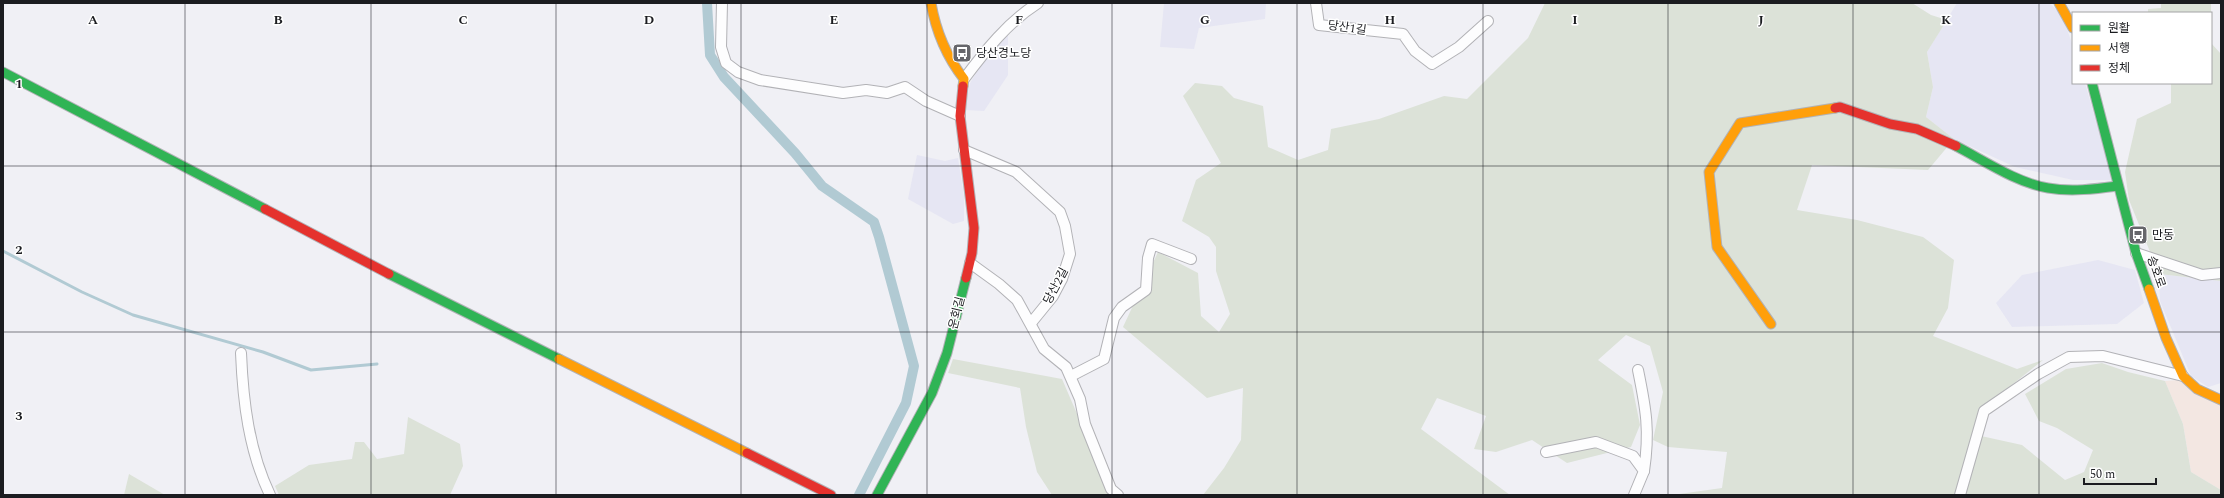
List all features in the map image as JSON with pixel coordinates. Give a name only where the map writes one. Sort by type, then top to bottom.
[{"type":"street","points":[[722,3],[721,47],[726,63],[738,72],[760,80],[843,93],[866,90],[887,92],[905,86],[926,101],[960,116]]},
{"type":"street","points":[[931,3],[935,29],[949,60],[964,79],[982,55],[1005,29],[1034,4]]},
{"type":"street","name":"당산1길","points":[[1316,3],[1319,25],[1403,34],[1415,51],[1432,64],[1459,47],[1488,21]]},
{"type":"street","points":[[2059,3],[2072,26]]},
{"type":"street","points":[[3,72],[426,293],[831,495]]},
{"type":"street","name":"운회길","points":[[877,495],[932,393],[947,353],[970,264],[974,228],[960,116],[964,79]]},
{"type":"street","name":"송호로","points":[[2092,84],[2136,253],[2166,338],[2184,376],[2197,389],[2221,400]]},
{"type":"street","points":[[1771,324],[1717,247],[1709,172],[1740,123],[1786,114],[1840,107],[1890,124],[1917,129],[1958,147],[2000,172],[2047,188],[2089,190],[2118,186]]},
{"type":"street","name":"당산2길","points":[[964,150],[1016,172],[1060,212],[1066,226],[1070,254],[1062,279],[1053,296],[1031,323]]},
{"type":"street","points":[[1071,376],[1104,360],[1114,318],[1122,307],[1146,290],[1148,258],[1152,244],[1191,259]]},
{"type":"street","points":[[2136,253],[2202,275],[2221,273]]},
{"type":"street","points":[[970,264],[999,284],[1017,300],[1044,349],[1066,367],[1080,399],[1085,424],[1111,489],[1118,495]]},
{"type":"street","points":[[241,353],[243,395],[251,436],[263,480],[270,495]]},
{"type":"street","points":[[1960,495],[1984,411],[2038,374],[2069,357],[2102,356],[2184,376]]},
{"type":"street","points":[[1634,495],[1644,471],[1648,447],[1648,420],[1638,370]]},
{"type":"street","points":[[1546,452],[1596,442],[1633,456],[1644,471]]},
{"type":"shaded area","points":[[1164,3],[1266,3],[1265,19],[1199,28],[1194,49],[1160,47]]},
{"type":"shaded area","points":[[1545,3],[1912,3],[1931,15],[1947,20],[1927,52],[1933,87],[1926,117],[1954,139],[1928,170],[1812,165],[1797,210],[1857,220],[1923,237],[1954,260],[1948,308],[1933,336],[2017,369],[2043,360],[1978,412],[1972,434],[2022,445],[2065,480],[2084,472],[2093,450],[2057,428],[2039,421],[2025,394],[2066,369],[2102,363],[2128,372],[2165,381],[2183,424],[2191,472],[2221,490],[2221,495],[1672,495],[1722,488],[1727,452],[1668,447],[1653,440],[1663,392],[1650,346],[1626,335],[1598,360],[1632,385],[1640,425],[1631,447],[1567,463],[1532,440],[1496,452],[1474,449],[1486,416],[1437,398],[1421,429],[1510,495],[1203,495],[1224,468],[1241,440],[1243,388],[1207,398],[1123,327],[1158,252],[1198,273],[1201,316],[1219,332],[1230,314],[1216,271],[1216,247],[1209,237],[1182,221],[1196,180],[1221,163],[1183,96],[1195,83],[1222,86],[1234,98],[1263,106],[1268,147],[1298,160],[1328,150],[1331,129],[1379,119],[1444,96],[1467,99],[1528,38]]},
{"type":"shaded area","points":[[1957,3],[2049,3],[2062,15],[2072,43],[2072,84],[2085,84],[2113,180],[2073,180],[2015,167],[1954,139],[1926,117],[1933,87],[1927,52]]},
{"type":"shaded area","points":[[2161,3],[2211,3],[2211,12],[2148,12],[2148,9],[2161,8]]},
{"type":"shaded area","points":[[1008,35],[1008,75],[984,111],[965,110],[970,83],[986,57]]},
{"type":"shaded area","points":[[2212,44],[2221,54],[2221,281],[2159,274],[2129,200],[2125,172],[2137,119],[2171,103],[2171,84],[2212,84]]},
{"type":"shaded area","points":[[917,155],[945,161],[958,158],[964,196],[964,221],[953,224],[908,199]]},
{"type":"shaded area","points":[[2098,260],[2135,270],[2144,303],[2117,324],[2012,327],[1996,303],[2022,275]]},
{"type":"shaded area","points":[[2159,274],[2221,281],[2221,383],[2208,387],[2191,376],[2160,301]]},
{"type":"shaded area","points":[[953,359],[1062,379],[1112,495],[1052,495],[1037,472],[1026,427],[1020,388],[948,373]]},
{"type":"shaded area","points":[[2178,380],[2221,403],[2221,490],[2191,472],[2183,424],[2165,381]]},
{"type":"shaded area","points":[[408,417],[460,444],[463,466],[450,495],[279,495],[275,486],[309,465],[352,459],[355,442],[364,442],[377,459],[404,454]]},
{"type":"shaded area","points":[[129,474],[165,495],[124,495]]},
{"type":"waterway","points":[[707,3],[710,55],[724,77],[795,153],[822,186],[874,222],[879,237],[914,366],[906,403],[859,495]]},
{"type":"waterway","points":[[3,251],[82,292],[133,315],[263,352],[311,370],[377,364]]},
{"type":"traffic: fast","points":[[3,72],[265,209]]},
{"type":"traffic: fast","points":[[2092,84],[2136,253],[2149,289]]},
{"type":"traffic: fast","points":[[1956,146],[2012,176],[2048,188],[2074,190],[2118,186]]},
{"type":"traffic: fast","points":[[389,274],[559,359]]},
{"type":"traffic: fast","points":[[877,495],[932,393],[947,353],[966,278]]},
{"type":"traffic: slow","points":[[931,3],[939,34],[952,62],[964,79],[963,86]]},
{"type":"traffic: slow","points":[[2059,3],[2072,26]]},
{"type":"traffic: slow","points":[[1771,324],[1717,247],[1709,172],[1740,123],[1835,108]]},
{"type":"traffic: slow","points":[[2149,289],[2166,338],[2183,376],[2197,389],[2221,400]]},
{"type":"traffic: slow","points":[[559,359],[747,453]]},
{"type":"traffic: jam","points":[[963,86],[960,116],[974,228],[972,253],[966,278]]},
{"type":"traffic: jam","points":[[1835,108],[1840,107],[1890,124],[1917,129],[1956,146]]},
{"type":"traffic: jam","points":[[265,209],[389,274]]},
{"type":"traffic: jam","points":[[747,453],[831,495]]},
{"type":"place","name":"당산경노당","points":[[962,53]]},
{"type":"place","name":"만동","points":[[2138,235]]}]
